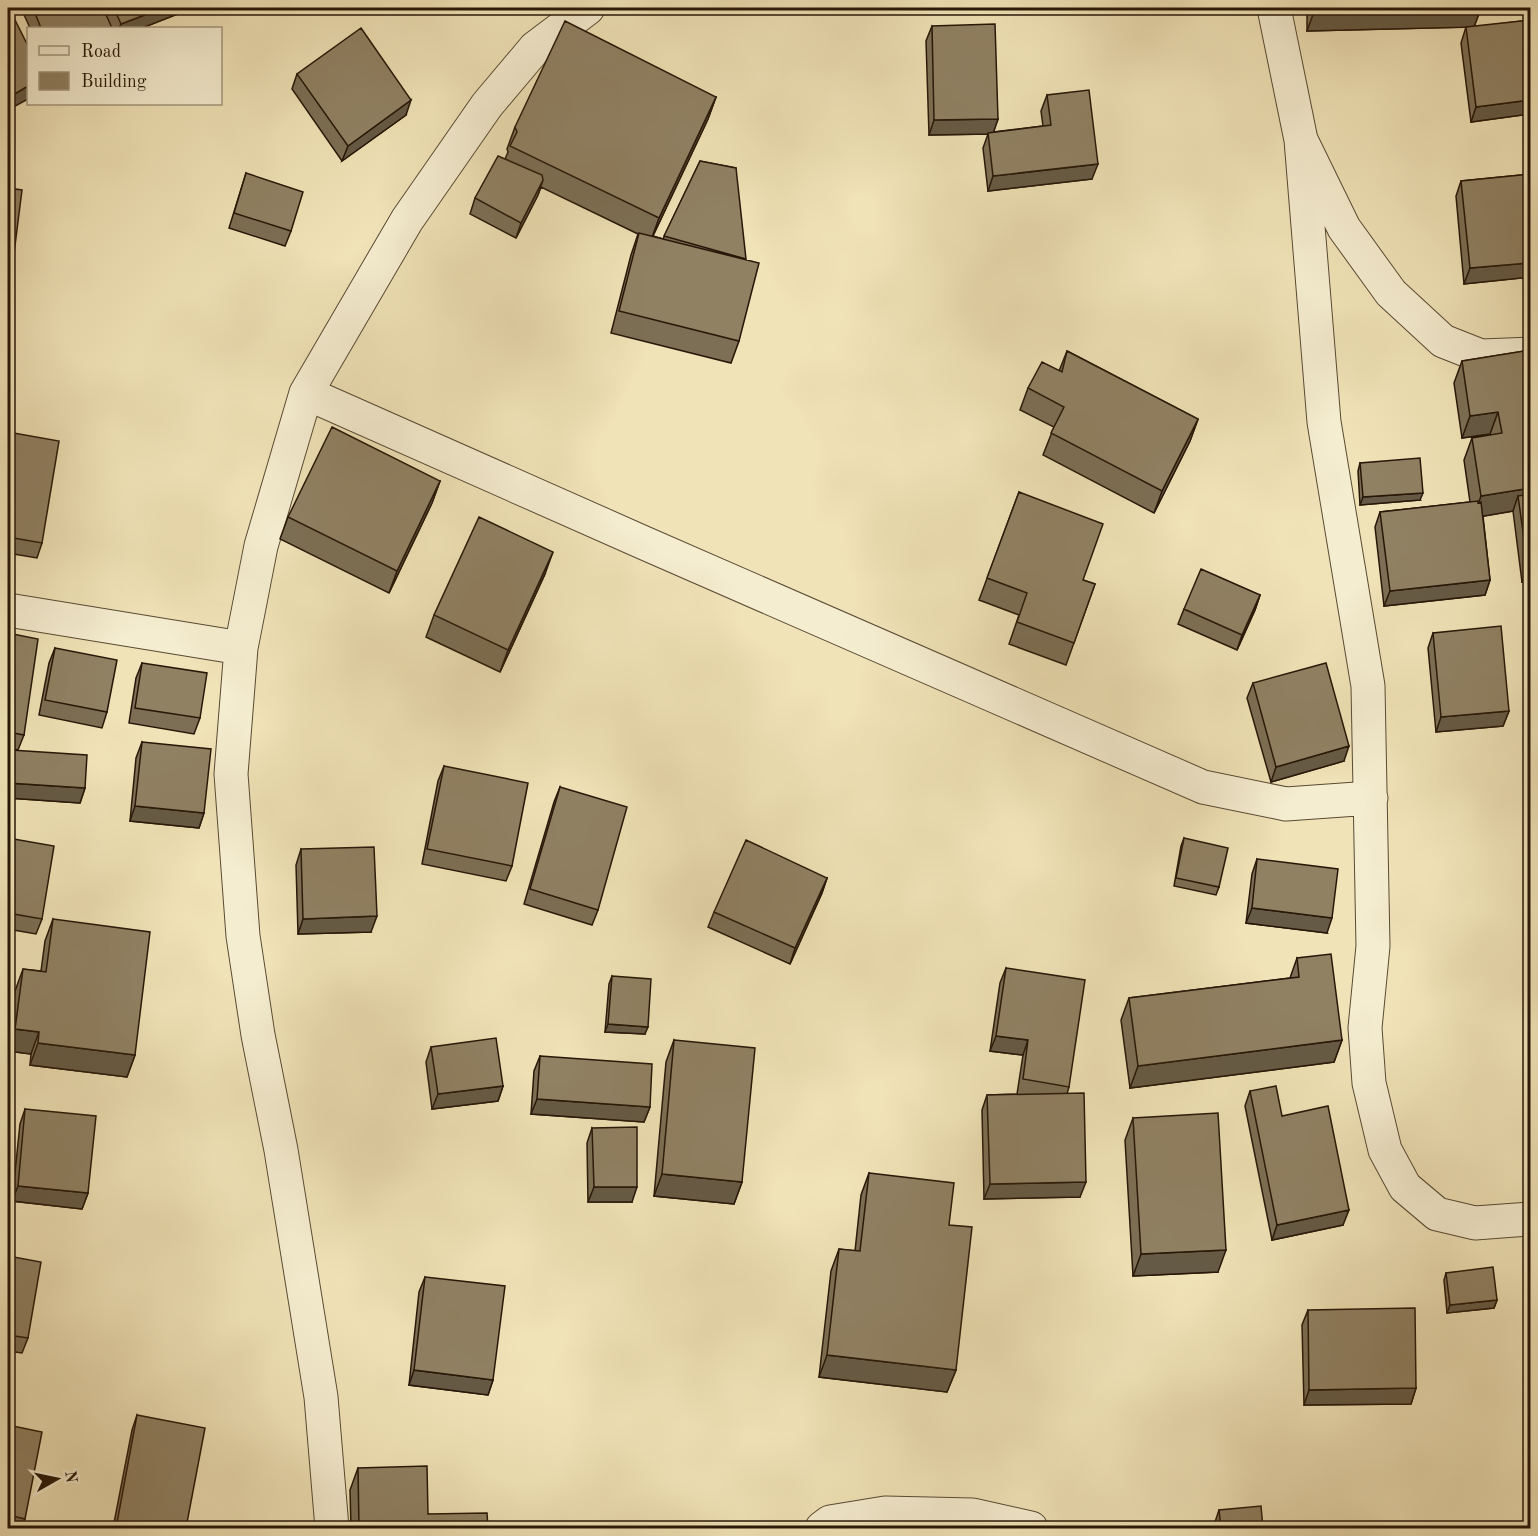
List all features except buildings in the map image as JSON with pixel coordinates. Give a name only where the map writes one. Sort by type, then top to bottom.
[{"type":"street","points":[[332,1528],[321,1397],[243,936],[231,774],[241,648],[261,546],[306,393],[407,220],[487,105],[535,48],[588,8]]},
{"type":"street","points":[[1274,8],[1301,140],[1324,422],[1368,686],[1373,946],[1365,1028],[1369,1083],[1385,1150],[1405,1187],[1437,1214],[1475,1223],[1530,1219]]},
{"type":"street","points":[[1301,140],[1344,228],[1391,293],[1443,341],[1481,356],[1530,354]]},
{"type":"street","points":[[306,393],[631,538],[1203,787],[1286,804],[1371,798]]},
{"type":"street","points":[[8,610],[241,648]]},
{"type":"street","points":[[822,1528],[830,1522],[885,1513],[973,1515],[1030,1528]]}]
